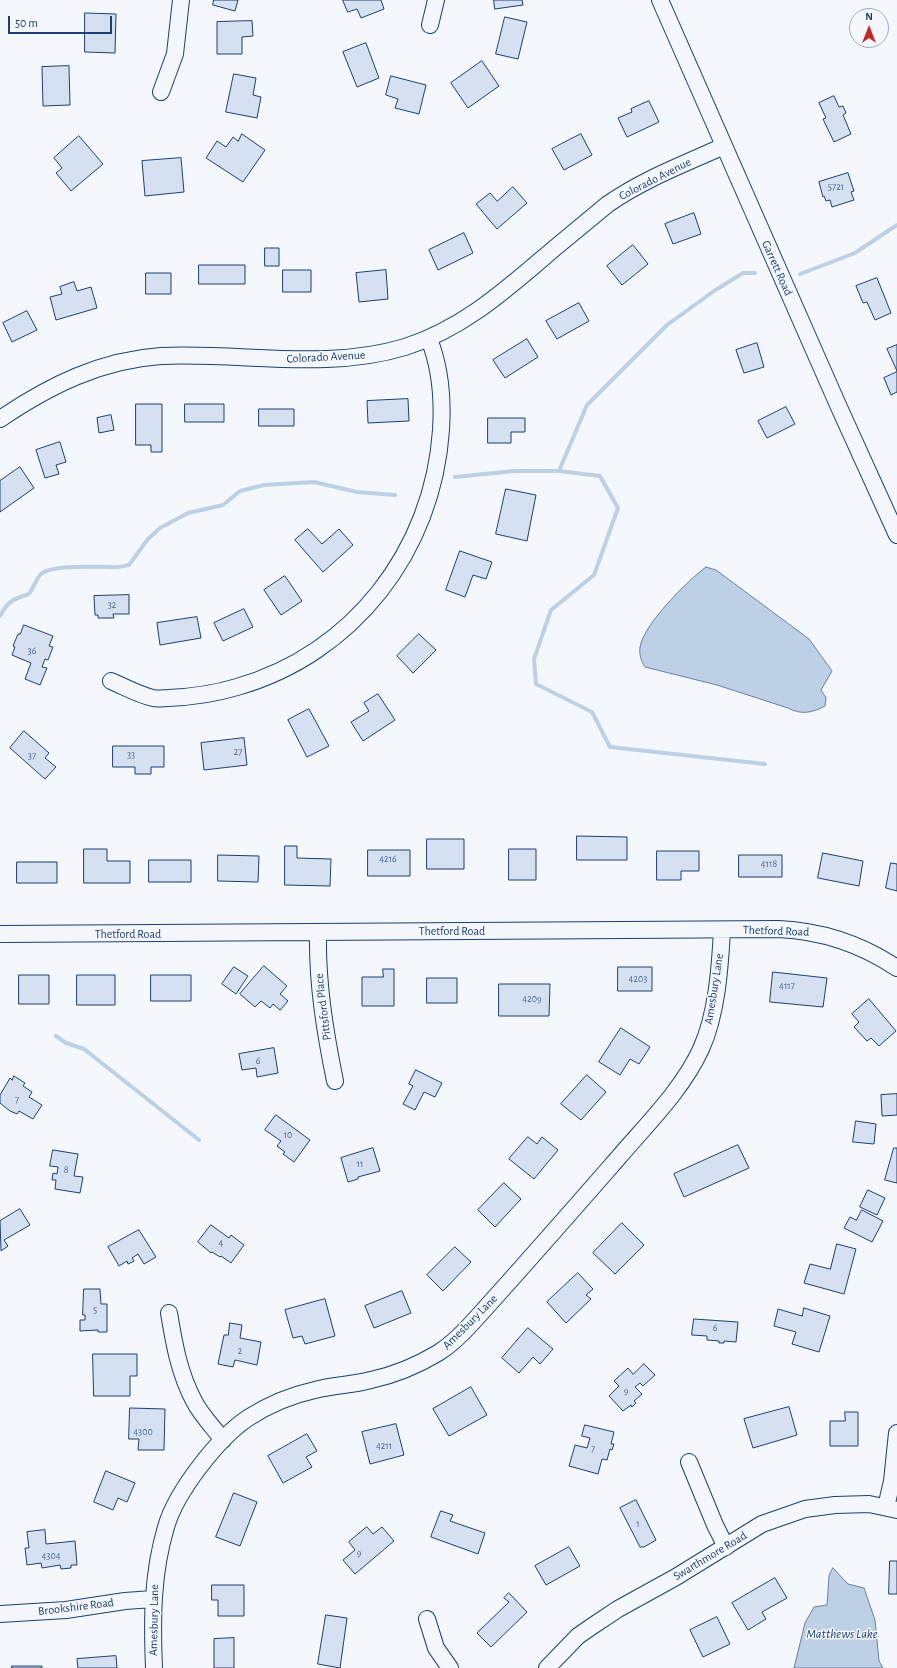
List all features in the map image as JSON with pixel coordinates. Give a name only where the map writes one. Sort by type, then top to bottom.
[{"type":"street","points":[[161,92],[175,54],[181,0]]},
{"type":"street","points":[[430,25],[436,0]]},
{"type":"street","name":"Garrett Road","points":[[660,0],[841,412],[897,535]]},
{"type":"street","name":"Colorado Avenue","points":[[0,419],[64,381],[98,368],[121,362],[160,356],[305,359],[351,358],[381,353],[429,339],[466,319],[490,303],[608,204],[626,192],[672,168],[724,146]]},
{"type":"street","points":[[111,682],[154,698],[204,695],[247,684],[294,665],[314,652],[343,630],[367,606],[385,585],[401,562],[432,491],[440,450],[442,396],[435,355],[429,339]]},
{"type":"street","name":"Amesbury Lane","points":[[154,1668],[153,1599],[159,1554],[166,1526],[175,1506],[203,1463],[223,1440],[248,1418],[299,1394],[316,1389],[371,1380],[397,1373],[439,1353],[454,1341],[472,1323],[679,1087],[693,1066],[702,1048],[713,1010],[721,951],[722,930]]},
{"type":"street","name":"Thetford Road","points":[[0,934],[803,930],[829,936],[859,947],[897,968]]},
{"type":"street","name":"Pittsford Place","points":[[318,933],[320,992],[325,1032],[335,1081]]},
{"type":"street","points":[[169,1313],[177,1358],[184,1381],[194,1402],[223,1440]]},
{"type":"street","points":[[891,1509],[892,1481],[897,1433]]},
{"type":"street","points":[[689,1462],[726,1547]]},
{"type":"street","name":"Swarthmore Road","points":[[547,1668],[578,1636],[591,1627],[618,1609],[726,1547],[762,1524],[805,1508],[869,1504],[891,1509]]},
{"type":"street","name":"Brookshire Road","points":[[0,1614],[66,1610],[126,1601],[153,1599]]},
{"type":"street","points":[[427,1619],[436,1648],[450,1668]]},
{"type":"water","points":[[706,567],[716,570],[809,639],[832,671],[821,690],[826,698],[825,706],[811,712],[797,712],[717,685],[645,667],[642,662],[640,647],[649,627],[678,592]]},
{"type":"water","name":"Matthews Lake","points":[[833,1568],[848,1584],[864,1588],[875,1620],[879,1661],[883,1668],[794,1668],[805,1623],[814,1607],[827,1605],[829,1576]]},
{"type":"building","points":[[214,0],[238,0],[235,11],[213,5]]},
{"type":"building","points":[[343,0],[381,0],[384,9],[361,18],[357,9],[348,12]]},
{"type":"building","points":[[494,0],[522,0],[523,5],[495,9]]},
{"type":"building","points":[[85,13],[116,14],[115,53],[85,52]]},
{"type":"building","points":[[505,17],[527,22],[518,59],[496,54]]},
{"type":"building","points":[[252,21],[253,36],[242,37],[242,54],[217,54],[217,22]]},
{"type":"building","points":[[366,43],[379,78],[357,87],[343,52]]},
{"type":"building","points":[[482,61],[499,86],[468,108],[451,83]]},
{"type":"building","points":[[69,66],[70,105],[43,106],[42,67]]},
{"type":"building","points":[[234,74],[256,78],[253,95],[261,97],[257,118],[226,112]]},
{"type":"building","points":[[391,76],[426,85],[419,114],[395,108],[398,99],[386,95]]},
{"type":"building","points":[[834,96],[839,107],[843,106],[846,113],[843,115],[851,134],[834,142],[823,119],[826,118],[819,103]]},
{"type":"building","points":[[649,101],[659,122],[627,137],[618,118],[632,112],[631,109]]},
{"type":"building","points":[[242,134],[265,150],[243,182],[206,158],[217,141],[226,147],[233,137],[238,141]]},
{"type":"building","points":[[581,134],[592,155],[564,170],[552,149]]},
{"type":"building","points":[[79,136],[103,164],[71,191],[56,173],[62,168],[54,158]]},
{"type":"building","points":[[181,158],[184,192],[145,196],[142,161]]},
{"type":"building","points":[[848,173],[854,191],[851,192],[854,200],[832,207],[830,200],[826,201],[824,196],[823,197],[819,182]]},
{"type":"building","points":[[513,187],[527,203],[497,229],[476,204],[490,193],[497,201]]},
{"type":"building","points":[[694,213],[701,234],[673,244],[665,224]]},
{"type":"building","points":[[464,233],[473,253],[438,270],[429,250]]},
{"type":"building","points":[[633,245],[648,264],[622,285],[607,266]]},
{"type":"building","points":[[265,248],[279,248],[279,266],[265,266]]},
{"type":"building","points":[[199,265],[245,265],[245,284],[199,284]]},
{"type":"building","points":[[283,270],[311,270],[311,292],[283,292]]},
{"type":"building","points":[[386,270],[388,299],[359,302],[356,273]]},
{"type":"building","points":[[146,273],[171,273],[171,294],[146,294]]},
{"type":"building","points":[[877,278],[891,313],[875,320],[867,302],[863,303],[856,286]]},
{"type":"building","points":[[74,282],[77,291],[91,287],[97,308],[56,320],[50,297],[62,294],[60,287]]},
{"type":"building","points":[[579,303],[589,321],[557,339],[546,321]]},
{"type":"building","points":[[27,311],[37,330],[12,342],[3,323]]},
{"type":"building","points":[[527,339],[538,357],[505,378],[493,360]]},
{"type":"building","points":[[757,343],[764,367],[744,373],[736,350]]},
{"type":"building","points":[[897,345],[897,371],[887,349]]},
{"type":"building","points":[[897,372],[897,392],[891,395],[884,378]]},
{"type":"building","points":[[408,399],[409,421],[368,423],[367,401]]},
{"type":"building","points":[[136,404],[162,404],[162,452],[151,452],[151,445],[136,445]]},
{"type":"building","points":[[185,404],[224,404],[224,422],[185,422]]},
{"type":"building","points":[[786,407],[795,424],[767,438],[758,421]]},
{"type":"building","points":[[259,409],[294,409],[294,426],[259,426]]},
{"type":"building","points":[[111,415],[114,430],[99,433],[97,418]]},
{"type":"building","points":[[488,418],[525,418],[525,432],[511,432],[511,443],[488,443]]},
{"type":"building","points":[[60,442],[66,462],[56,465],[59,474],[45,478],[36,450]]},
{"type":"building","points":[[20,467],[34,488],[0,512],[0,481]]},
{"type":"building","points":[[506,489],[536,495],[527,541],[496,534]]},
{"type":"building","points":[[308,529],[322,544],[339,529],[353,545],[323,572],[295,540]]},
{"type":"building","points":[[460,551],[492,562],[486,579],[473,575],[465,597],[446,590]]},
{"type":"building","points":[[285,576],[302,601],[281,615],[264,590]]},
{"type":"building","points":[[129,595],[129,614],[113,614],[114,618],[98,618],[98,615],[95,615],[94,596]]},
{"type":"building","points":[[244,609],[253,627],[223,641],[214,623]]},
{"type":"building","points":[[197,617],[201,638],[160,645],[157,623]]},
{"type":"building","points":[[24,625],[53,636],[49,646],[53,647],[48,660],[45,659],[42,667],[47,668],[40,685],[25,679],[31,663],[12,655],[15,647],[13,646]]},
{"type":"building","points":[[419,634],[436,650],[413,673],[397,656]]},
{"type":"building","points":[[378,694],[395,720],[363,741],[351,722],[369,711],[364,703]]},
{"type":"building","points":[[309,709],[329,746],[307,757],[288,720]]},
{"type":"building","points":[[24,731],[49,753],[45,758],[56,767],[45,779],[10,748]]},
{"type":"building","points":[[244,738],[247,765],[204,770],[201,743]]},
{"type":"building","points":[[113,746],[164,746],[164,767],[151,767],[151,774],[135,774],[135,767],[113,767]]},
{"type":"building","points":[[577,836],[627,837],[627,860],[577,860]]},
{"type":"building","points":[[427,839],[464,839],[464,869],[427,869]]},
{"type":"building","points":[[285,846],[297,846],[297,858],[331,859],[330,886],[285,885]]},
{"type":"building","points":[[84,849],[107,849],[107,861],[130,861],[130,883],[84,883]]},
{"type":"building","points":[[509,849],[536,849],[536,880],[509,880]]},
{"type":"building","points":[[368,850],[410,850],[410,876],[368,876]]},
{"type":"building","points":[[657,851],[699,851],[699,871],[681,871],[681,880],[657,880]]},
{"type":"building","points":[[823,853],[863,861],[859,886],[818,878]]},
{"type":"building","points":[[218,855],[259,856],[258,882],[218,881]]},
{"type":"building","points":[[739,855],[782,855],[782,877],[739,877]]},
{"type":"building","points":[[149,860],[191,860],[191,882],[149,882]]},
{"type":"building","points":[[17,862],[57,862],[57,883],[17,883]]},
{"type":"building","points":[[891,863],[897,864],[897,891],[886,888]]},
{"type":"building","points":[[264,966],[287,986],[280,994],[288,1001],[280,1010],[273,1004],[270,1008],[261,1001],[255,1007],[240,994]]},
{"type":"building","points":[[234,967],[248,976],[236,994],[222,984]]},
{"type":"building","points":[[618,967],[652,967],[652,991],[618,991]]},
{"type":"building","points":[[383,969],[394,969],[394,1006],[362,1006],[362,977],[383,977]]},
{"type":"building","points":[[773,972],[827,978],[823,1007],[770,1002]]},
{"type":"building","points":[[19,975],[49,975],[49,1004],[19,1004]]},
{"type":"building","points":[[77,975],[115,975],[115,1005],[77,1005]]},
{"type":"building","points":[[151,975],[191,975],[191,1001],[151,1001]]},
{"type":"building","points":[[427,978],[457,978],[457,1003],[427,1003]]},
{"type":"building","points":[[499,984],[550,984],[549,1016],[499,1016]]},
{"type":"building","points":[[869,999],[896,1031],[879,1046],[871,1038],[867,1041],[854,1027],[859,1022],[852,1014]]},
{"type":"building","points":[[621,1028],[650,1047],[639,1064],[630,1059],[620,1075],[599,1062]]},
{"type":"building","points":[[274,1048],[278,1073],[257,1077],[256,1068],[242,1070],[239,1054]]},
{"type":"building","points":[[416,1070],[442,1083],[435,1097],[424,1092],[415,1110],[403,1104],[413,1086],[409,1084]]},
{"type":"building","points":[[587,1075],[606,1092],[581,1120],[561,1104]]},
{"type":"building","points":[[14,1076],[25,1083],[23,1086],[32,1092],[29,1097],[42,1105],[33,1119],[19,1111],[17,1114],[10,1111],[0,1103],[0,1095],[10,1078],[12,1080]]},
{"type":"building","points":[[897,1094],[897,1115],[882,1116],[881,1095]]},
{"type":"building","points":[[276,1115],[310,1140],[294,1162],[283,1154],[285,1152],[277,1146],[281,1141],[265,1130]]},
{"type":"building","points":[[856,1121],[876,1124],[874,1144],[853,1142]]},
{"type":"building","points":[[528,1137],[537,1144],[542,1137],[558,1150],[534,1179],[509,1159]]},
{"type":"building","points":[[738,1145],[749,1168],[684,1197],[674,1174]]},
{"type":"building","points":[[373,1148],[380,1171],[358,1177],[358,1179],[348,1182],[341,1158]]},
{"type":"building","points":[[894,1148],[897,1148],[897,1183],[885,1180]]},
{"type":"building","points":[[53,1150],[78,1154],[74,1176],[83,1177],[80,1193],[55,1189],[56,1180],[52,1180],[53,1173],[57,1174],[58,1167],[50,1166]]},
{"type":"building","points":[[504,1183],[521,1199],[495,1227],[478,1210]]},
{"type":"building","points":[[868,1190],[885,1198],[877,1215],[860,1207]]},
{"type":"building","points":[[20,1209],[30,1225],[4,1240],[8,1246],[1,1251],[0,1221]]},
{"type":"building","points":[[862,1210],[883,1221],[872,1242],[844,1228],[850,1217],[856,1220]]},
{"type":"building","points":[[622,1223],[644,1245],[615,1274],[593,1253]]},
{"type":"building","points":[[211,1225],[229,1238],[231,1235],[244,1245],[231,1263],[221,1256],[220,1257],[212,1252],[211,1253],[198,1242]]},
{"type":"building","points":[[139,1230],[156,1257],[144,1264],[138,1254],[132,1258],[134,1261],[128,1264],[127,1261],[119,1266],[108,1247]]},
{"type":"building","points":[[837,1244],[856,1249],[844,1294],[804,1283],[810,1264],[830,1269]]},
{"type":"building","points":[[455,1247],[471,1262],[443,1291],[427,1275]]},
{"type":"building","points":[[578,1273],[593,1289],[586,1295],[591,1299],[566,1323],[547,1302]]},
{"type":"building","points":[[84,1289],[100,1289],[101,1304],[107,1304],[107,1332],[98,1332],[98,1330],[80,1331],[80,1320],[85,1320],[85,1315],[83,1315]]},
{"type":"building","points":[[402,1291],[411,1313],[374,1328],[365,1306]]},
{"type":"building","points":[[325,1299],[335,1336],[305,1344],[302,1336],[293,1338],[285,1310]]},
{"type":"building","points":[[804,1308],[830,1316],[819,1352],[792,1344],[796,1332],[774,1326],[778,1309],[802,1316]]},
{"type":"building","points":[[694,1319],[738,1322],[736,1342],[724,1341],[724,1343],[719,1343],[719,1341],[707,1340],[707,1336],[692,1335]]},
{"type":"building","points":[[230,1323],[242,1325],[240,1338],[261,1342],[257,1365],[235,1360],[233,1367],[218,1364],[224,1335],[228,1335]]},
{"type":"building","points":[[528,1328],[553,1349],[540,1364],[533,1357],[519,1373],[502,1358]]},
{"type":"building","points":[[93,1354],[137,1354],[137,1376],[130,1376],[130,1396],[94,1396]]},
{"type":"building","points":[[644,1364],[655,1375],[643,1386],[640,1383],[635,1387],[642,1394],[634,1401],[636,1403],[632,1407],[631,1405],[623,1411],[609,1396],[619,1386],[614,1381],[628,1368],[633,1374]]},
{"type":"building","points":[[471,1387],[487,1415],[449,1436],[433,1409]]},
{"type":"building","points":[[789,1407],[797,1435],[753,1448],[744,1419]]},
{"type":"building","points":[[130,1408],[165,1409],[164,1450],[138,1450],[139,1439],[129,1439]]},
{"type":"building","points":[[845,1412],[858,1412],[858,1446],[830,1446],[830,1421],[845,1421]]},
{"type":"building","points":[[396,1424],[404,1455],[370,1464],[362,1432]]},
{"type":"building","points":[[585,1425],[614,1432],[611,1444],[614,1444],[612,1450],[610,1449],[607,1460],[602,1459],[598,1474],[569,1466],[575,1445],[587,1448],[590,1438],[582,1436]]},
{"type":"building","points":[[307,1434],[317,1451],[306,1457],[312,1467],[283,1483],[268,1456]]},
{"type":"building","points":[[106,1471],[135,1483],[127,1502],[118,1498],[113,1510],[94,1502]]},
{"type":"building","points":[[234,1493],[257,1502],[240,1546],[216,1537]]},
{"type":"building","points":[[636,1500],[656,1540],[644,1547],[640,1547],[620,1508]]},
{"type":"building","points":[[441,1511],[453,1515],[450,1521],[485,1533],[478,1554],[431,1537]]},
{"type":"building","points":[[367,1527],[373,1534],[382,1527],[394,1541],[355,1574],[343,1560],[355,1550],[349,1542]]},
{"type":"building","points":[[45,1530],[46,1544],[75,1541],[77,1565],[71,1565],[71,1568],[61,1569],[60,1565],[42,1568],[41,1563],[27,1565],[25,1548],[29,1548],[27,1532]]},
{"type":"building","points":[[569,1547],[580,1566],[546,1585],[535,1566]]},
{"type":"building","points":[[890,1561],[897,1561],[897,1594],[889,1594]]},
{"type":"building","points":[[775,1578],[787,1598],[762,1612],[766,1619],[748,1630],[732,1603]]},
{"type":"building","points":[[212,1585],[244,1585],[244,1616],[218,1616],[218,1600],[212,1600]]},
{"type":"building","points":[[509,1593],[527,1612],[491,1647],[477,1633],[509,1602],[504,1598]]},
{"type":"building","points":[[326,1615],[347,1618],[340,1668],[318,1664]]},
{"type":"building","points":[[717,1617],[730,1644],[703,1657],[690,1630]]},
{"type":"building","points":[[234,1638],[234,1668],[214,1668],[214,1639]]},
{"type":"building","points":[[116,1656],[117,1668],[78,1668],[77,1659]]},
{"type":"building","points":[[12,1666],[42,1666],[42,1668],[12,1668]]},
{"type":"waterway","points":[[800,274],[855,253],[897,225]]},
{"type":"waterway","points":[[559,471],[587,405],[667,325],[714,291],[743,273],[755,273]]},
{"type":"waterway","points":[[455,477],[514,471],[559,471],[600,476],[618,508],[594,575],[551,610],[534,659],[536,684],[592,712],[610,747],[765,764]]},
{"type":"waterway","points":[[0,616],[8,604],[19,597],[29,594],[40,575],[45,571],[63,568],[116,567],[129,565],[148,539],[160,528],[188,513],[223,505],[240,491],[264,485],[314,482],[357,492],[395,495]]},
{"type":"waterway","points":[[56,1036],[66,1043],[84,1049],[199,1140]]}]
